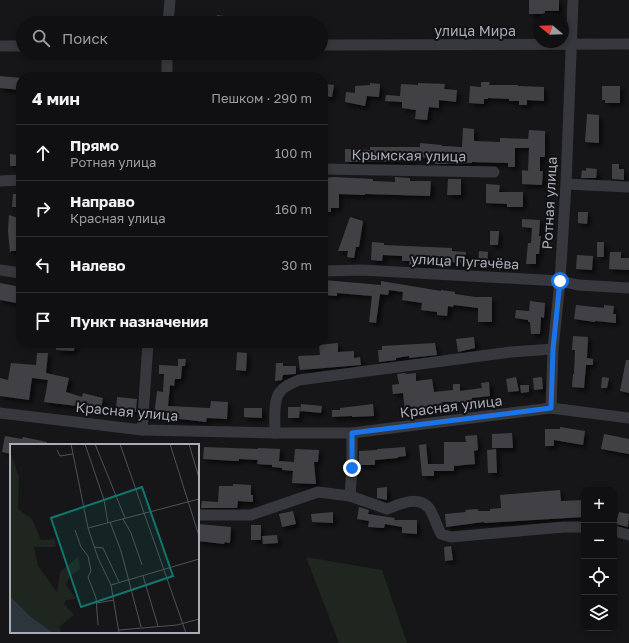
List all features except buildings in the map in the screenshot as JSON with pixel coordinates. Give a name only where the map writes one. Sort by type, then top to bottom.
[{"type":"street","points":[[169,16],[170,0]]},
{"type":"street","name":"Ротная улица","points":[[551,408],[553,349],[560,281],[566,184],[573,0]]},
{"type":"street","name":"улица Мира","points":[[328,45],[629,44]]},
{"type":"street","points":[[0,46],[16,46]]},
{"type":"street","points":[[166,72],[167,60]]},
{"type":"street","name":"Крымская улица","points":[[328,169],[494,172]]},
{"type":"street","points":[[0,181],[16,180]]},
{"type":"street","points":[[566,184],[629,187]]},
{"type":"street","points":[[0,270],[16,272]]},
{"type":"street","name":"улица Пугачёва","points":[[328,271],[362,270],[560,281],[578,285],[629,288]]},
{"type":"street","points":[[142,430],[148,348]]},
{"type":"street","points":[[275,433],[276,401],[279,392],[286,386],[299,380],[511,352],[553,349]]},
{"type":"street","name":"Красная улица","points":[[0,413],[142,430],[275,433],[352,433],[551,408],[629,418]]},
{"type":"street","points":[[350,496],[352,433]]},
{"type":"street","points":[[199,515],[251,515],[318,492],[350,496],[387,509],[407,502],[420,502],[429,509],[441,534],[451,537],[564,527],[581,527]]},
{"type":"street","points":[[617,532],[629,535]]},
{"type":"shaded area","points":[[306,557],[382,570],[407,643],[339,643]]},
{"type":"route","points":[[352,468],[352,433],[551,408],[553,349],[560,281]]}]
